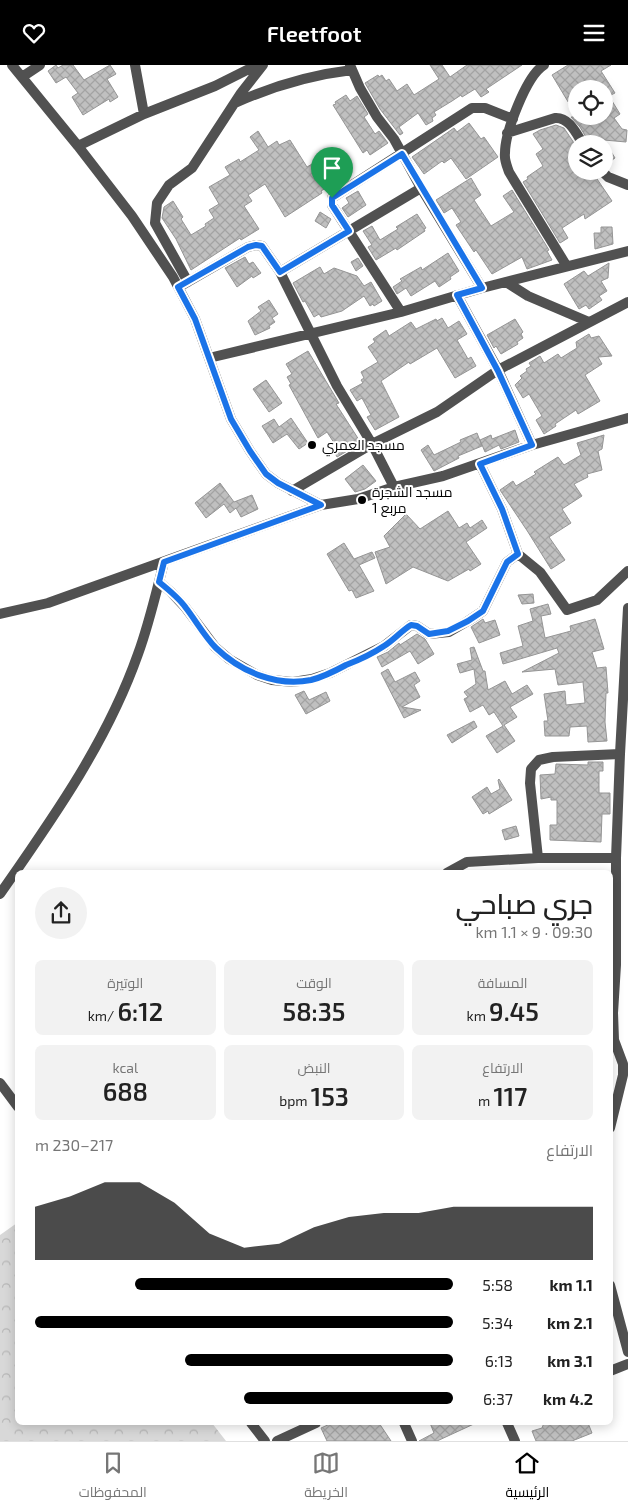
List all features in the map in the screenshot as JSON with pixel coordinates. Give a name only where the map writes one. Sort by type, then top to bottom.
[{"type":"street","points":[[12,65],[78,146],[183,284]]},
{"type":"street","points":[[22,77],[40,65]]},
{"type":"street","points":[[135,65],[144,114]]},
{"type":"street","points":[[78,146],[144,114],[215,86],[257,65]]},
{"type":"street","points":[[263,65],[192,168],[169,185],[158,203],[155,223],[183,284],[231,419],[266,474],[292,491],[321,505]]},
{"type":"street","points":[[541,66],[528,85],[507,133],[504,154],[505,163],[566,265]]},
{"type":"street","points":[[235,103],[284,83],[351,68],[377,117],[394,139],[421,188],[482,288]]},
{"type":"street","points":[[401,312],[332,205],[332,198],[472,108],[486,108],[513,119]]},
{"type":"street","points":[[507,133],[555,118],[562,118],[566,120],[577,135]]},
{"type":"street","points":[[613,179],[628,185]]},
{"type":"street","points":[[280,272],[421,188]]},
{"type":"street","points":[[183,284],[248,247],[262,246],[280,272],[338,386],[372,444],[394,487]]},
{"type":"street","points":[[209,358],[401,312],[566,265],[628,251]]},
{"type":"street","points":[[506,282],[528,296],[589,322]]},
{"type":"street","points":[[457,295],[498,371],[532,445]]},
{"type":"street","points":[[292,491],[372,444],[437,412],[498,371],[628,301]]},
{"type":"street","points":[[0,614],[48,603],[321,505],[358,499],[394,487],[443,476],[532,445],[628,418]]},
{"type":"street","points":[[480,464],[502,509],[518,554],[540,572],[566,610],[597,600],[628,571]]},
{"type":"street","points":[[159,582],[185,607],[215,647],[228,659],[256,675],[272,680],[293,682],[312,679],[364,657],[384,646],[411,625],[417,626],[429,634],[448,631],[468,621],[483,611],[507,562],[518,554]]},
{"type":"street","points":[[16,870],[96,747],[119,701],[139,653],[164,562]]},
{"type":"street","points":[[613,1116],[623,1075],[623,1064],[614,1040],[613,899],[628,608]]},
{"type":"street","points":[[538,858],[530,783],[531,769],[539,760],[553,757],[620,754]]},
{"type":"street","points":[[452,870],[467,862],[538,858],[616,858]]},
{"type":"street","points":[[0,894],[15,872]]},
{"type":"street","points":[[0,1083],[15,1103]]},
{"type":"street","points":[[613,1300],[628,1352]]},
{"type":"street","points":[[613,1370],[628,1364]]},
{"type":"street","points":[[253,1425],[265,1441]]},
{"type":"street","points":[[277,1441],[312,1425]]},
{"type":"street","points":[[405,1425],[412,1441]]},
{"type":"street","points":[[509,1425],[515,1441]]},
{"type":"green space","points":[[15,1224],[15,1425],[214,1425],[226,1441],[0,1441],[0,1235]]},
{"type":"building","points":[[56,65],[58,68],[63,65],[73,65],[84,80],[110,65],[116,74],[107,79],[118,97],[110,102],[109,99],[83,115],[72,97],[78,93],[66,77],[56,83],[48,71]]},
{"type":"building","points":[[430,65],[442,65],[450,77],[467,65],[522,65],[486,89],[489,92],[481,97],[475,89],[462,97],[461,95],[434,112],[436,115],[432,118],[433,121],[426,125],[418,113],[399,127],[403,133],[400,135],[380,109],[365,83],[378,75],[379,77],[382,75],[386,81],[389,79],[397,91],[407,84],[414,95],[439,79]]},
{"type":"building","points":[[568,65],[611,65],[601,71],[607,80],[568,80],[568,102],[552,75]]},
{"type":"building","points":[[346,95],[350,101],[357,96],[368,114],[364,117],[375,134],[379,131],[388,143],[370,155],[367,150],[363,153],[333,105]]},
{"type":"building","points":[[613,103],[620,114],[614,118],[622,129],[627,130],[626,142],[613,141],[613,135],[585,135],[578,125],[613,125]]},
{"type":"building","points":[[469,123],[481,139],[484,137],[498,157],[466,179],[451,158],[444,163],[442,161],[424,174],[412,157],[454,128],[457,132]]},
{"type":"building","points":[[556,125],[564,128],[569,135],[568,180],[598,180],[612,201],[585,219],[584,214],[562,228],[568,238],[560,243],[523,182],[543,166],[536,154],[543,149],[533,134]]},
{"type":"building","points":[[258,131],[268,147],[277,141],[279,145],[290,140],[307,167],[329,154],[341,174],[335,178],[337,181],[321,191],[322,193],[285,217],[265,184],[248,195],[252,201],[244,206],[259,229],[241,240],[240,238],[191,270],[176,239],[162,218],[164,207],[173,201],[191,235],[206,226],[205,224],[214,218],[209,210],[219,204],[209,187],[230,175],[225,167],[239,159],[240,162],[259,150],[250,137]]},
{"type":"building","points":[[471,178],[481,195],[474,200],[491,226],[514,212],[503,196],[512,190],[549,250],[547,251],[552,260],[527,269],[522,257],[492,274],[456,225],[461,222],[452,208],[444,213],[436,200]]},
{"type":"building","points":[[358,191],[366,205],[348,217],[342,208],[349,203],[346,198]]},
{"type":"building","points":[[320,212],[331,219],[326,228],[315,221]]},
{"type":"building","points":[[417,214],[426,228],[424,229],[425,231],[397,250],[396,248],[376,260],[368,247],[372,245],[363,231],[372,226],[380,240]]},
{"type":"building","points":[[601,227],[612,227],[613,244],[595,249],[594,233],[601,233]]},
{"type":"building","points":[[448,253],[459,271],[450,277],[451,279],[439,287],[435,281],[411,296],[406,288],[397,294],[393,287],[402,281],[400,279],[421,267],[422,270]]},
{"type":"building","points":[[245,257],[249,264],[253,262],[261,273],[253,278],[252,276],[237,287],[225,268]]},
{"type":"building","points":[[358,258],[363,266],[356,271],[351,262]]},
{"type":"building","points":[[609,263],[608,278],[601,281],[607,291],[599,296],[602,300],[589,309],[586,305],[579,309],[564,284],[584,271],[588,276]]},
{"type":"building","points":[[320,267],[324,274],[334,268],[357,276],[364,286],[371,282],[382,301],[374,306],[373,304],[370,306],[364,296],[342,311],[321,317],[319,314],[314,317],[293,283]]},
{"type":"building","points":[[269,300],[278,314],[272,318],[275,322],[269,326],[270,328],[255,335],[248,321],[261,311],[258,307]]},
{"type":"building","points":[[442,318],[448,328],[459,321],[467,334],[457,340],[468,359],[471,357],[476,366],[455,378],[437,348],[410,364],[409,362],[381,381],[399,417],[375,430],[367,417],[371,415],[362,398],[357,401],[350,390],[363,383],[361,380],[364,378],[361,372],[378,362],[368,347],[375,342],[373,339],[386,330],[389,336],[411,322],[416,329]]},
{"type":"building","points":[[515,319],[523,332],[521,334],[523,338],[517,342],[518,344],[501,354],[496,346],[494,348],[487,335]]},
{"type":"building","points":[[589,334],[591,338],[599,336],[612,356],[598,357],[602,364],[585,375],[600,401],[578,414],[576,410],[544,434],[536,420],[542,416],[529,394],[523,398],[515,385],[522,378],[520,376],[531,366],[529,363],[540,356],[544,363],[558,354],[561,358],[577,348],[576,342]]},
{"type":"building","points":[[308,351],[339,403],[336,404],[361,443],[337,457],[334,451],[338,449],[327,432],[318,438],[289,385],[291,384],[287,377],[292,374],[286,364]]},
{"type":"building","points":[[266,380],[282,403],[269,412],[253,389]]},
{"type":"building","points":[[291,418],[308,443],[299,449],[287,434],[273,443],[262,426],[274,419],[279,427]]},
{"type":"building","points":[[515,430],[519,442],[501,449],[499,445],[485,452],[480,440],[491,435],[492,439]]},
{"type":"building","points":[[477,433],[482,446],[458,456],[459,458],[434,471],[421,450],[428,445],[434,455],[461,442],[460,440]]},
{"type":"building","points":[[604,435],[602,449],[598,451],[602,470],[587,474],[588,477],[574,484],[582,496],[562,509],[571,523],[549,537],[565,560],[551,569],[500,490],[513,481],[516,486],[558,457],[564,465],[581,455],[577,443]]},
{"type":"building","points":[[363,465],[376,481],[365,489],[355,492],[345,479]]},
{"type":"building","points":[[220,483],[234,502],[252,495],[258,509],[241,517],[236,508],[230,513],[224,504],[206,518],[195,503]]},
{"type":"building","points":[[448,511],[459,528],[467,523],[470,528],[482,520],[487,528],[466,542],[481,564],[448,581],[413,567],[386,584],[375,552],[390,547],[384,536],[406,514],[420,529]]},
{"type":"building","points":[[344,543],[354,559],[372,552],[375,558],[359,565],[374,591],[356,598],[352,590],[349,591],[327,554]]},
{"type":"building","points":[[533,594],[534,603],[522,604],[518,595]]},
{"type":"building","points":[[548,604],[551,614],[541,616],[545,638],[571,631],[570,626],[595,619],[604,649],[592,652],[597,668],[606,667],[608,693],[606,693],[605,722],[607,741],[588,742],[587,726],[570,727],[569,736],[545,736],[544,721],[548,721],[544,694],[565,691],[566,705],[585,703],[583,682],[558,685],[555,669],[522,672],[559,653],[557,648],[503,664],[500,653],[523,646],[518,626],[533,621],[530,609]]},
{"type":"building","points":[[483,619],[485,623],[495,620],[500,635],[479,643],[471,627]]},
{"type":"building","points":[[417,634],[425,639],[434,654],[418,664],[410,651],[382,667],[377,657]]},
{"type":"building","points":[[474,647],[483,671],[485,671],[488,690],[505,681],[512,694],[527,685],[533,694],[510,707],[517,717],[504,725],[515,741],[497,753],[486,736],[503,726],[494,712],[489,715],[483,705],[470,712],[464,699],[468,697],[464,692],[476,684],[474,669],[460,673],[457,664],[472,660],[470,648]]},
{"type":"building","points":[[388,669],[395,682],[415,672],[420,681],[414,685],[420,697],[402,707],[421,710],[404,718],[381,673]]},
{"type":"building","points":[[304,691],[309,700],[326,692],[330,701],[306,714],[295,695]]},
{"type":"building","points":[[474,721],[477,727],[452,743],[447,735]]},
{"type":"building","points":[[588,762],[603,762],[603,771],[599,771],[599,793],[610,793],[610,814],[602,814],[601,842],[550,840],[550,825],[557,825],[557,800],[551,800],[551,797],[541,799],[540,775],[555,774],[556,764],[588,765]]},
{"type":"building","points":[[499,779],[512,800],[489,814],[488,811],[483,814],[472,797],[487,787],[491,794],[500,789]]},
{"type":"building","points":[[516,826],[519,836],[505,840],[502,830]]},
{"type":"building","points":[[328,1425],[380,1425],[391,1441],[327,1441],[321,1428]]},
{"type":"building","points":[[431,1425],[472,1425],[437,1441],[419,1441],[434,1433]]},
{"type":"building","points":[[543,1425],[589,1425],[592,1433],[572,1441],[536,1441],[532,1431],[542,1428]]},
{"type":"place","name":"مسجد العمري","points":[[312,445]]},
{"type":"place","name":"مسجد الشجرة مربع 1","points":[[362,500]]},
{"type":"route","points":[[402,154],[482,288],[457,295],[498,371],[532,445],[480,464],[502,509],[518,554],[507,562],[483,611],[448,631],[429,634],[417,626],[411,625],[384,646],[364,657],[312,679],[293,682],[272,680],[256,675],[228,659],[215,647],[185,607],[159,582],[164,562],[321,505],[292,491],[266,474],[250,451],[231,419],[195,319],[178,287],[248,247],[256,245],[262,246],[280,272],[314,253],[349,231],[332,205],[332,198],[402,154]]}]
